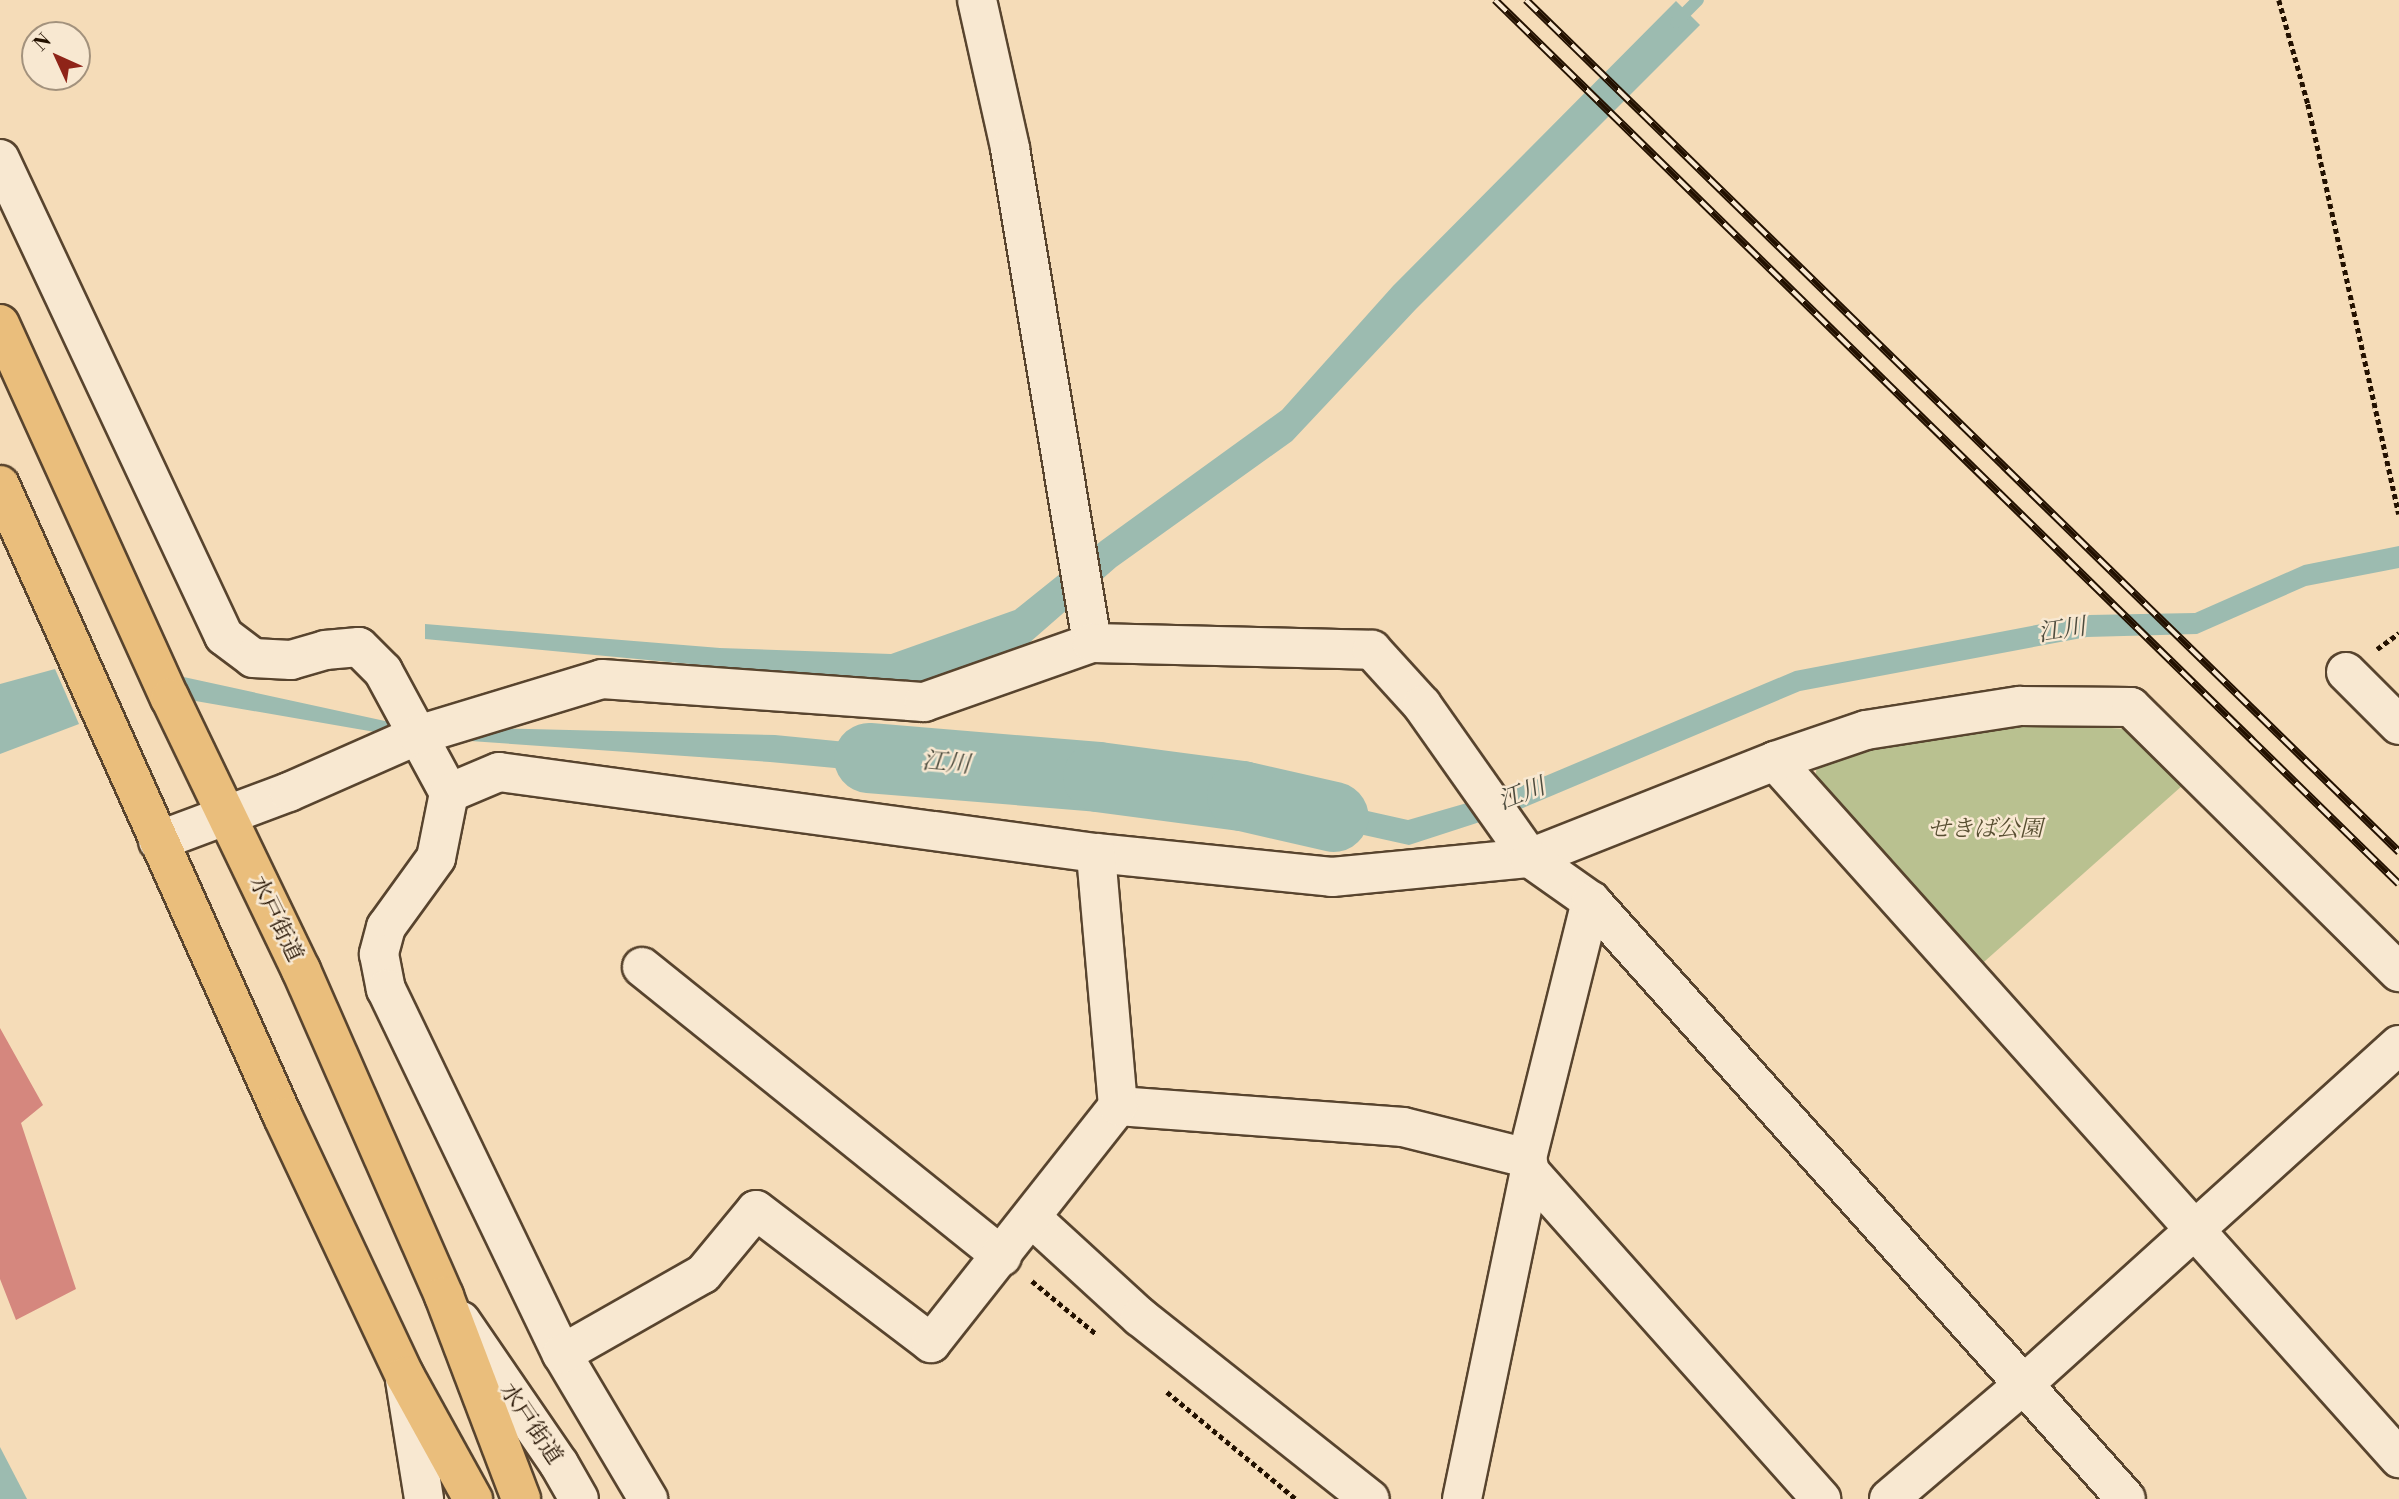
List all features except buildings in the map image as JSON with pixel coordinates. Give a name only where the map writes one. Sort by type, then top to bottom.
[{"type":"highway","name":"水戸街道","points":[[0,324],[156,668],[301,970],[444,1296]]},
{"type":"highway","points":[[0,485],[158,841],[405,1376],[473,1499]]},
{"type":"highway","points":[[444,1296],[521,1499]]},
{"type":"street","points":[[977,0],[1010,148],[1092,643]]},
{"type":"street","points":[[0,159],[224,636],[253,658],[291,660],[325,650],[359,648],[383,671],[449,793],[436,858],[386,927],[379,954],[386,989],[562,1354],[648,1499]]},
{"type":"street","points":[[158,841],[227,817],[418,735],[602,679],[924,702],[1092,643],[1372,650],[1422,705],[1530,858],[1591,901],[2126,1499]]},
{"type":"street","points":[[2346,672],[2399,725]]},
{"type":"street","points":[[449,793],[499,772],[1096,853],[1332,877],[1530,858],[1775,761],[1866,730],[2020,706],[2132,707],[2399,972]]},
{"type":"street","points":[[1775,761],[2399,1458]]},
{"type":"street","points":[[562,1354],[703,1274],[756,1210],[931,1343],[1118,1106],[1096,853]]},
{"type":"street","points":[[1462,1499],[1529,1165],[1591,901]]},
{"type":"street","points":[[642,967],[1002,1256]]},
{"type":"street","points":[[1889,1499],[2022,1385],[2399,1045]]},
{"type":"street","points":[[1118,1106],[1403,1127],[1529,1165],[1821,1499]]},
{"type":"street","points":[[1032,1218],[1140,1318],[1370,1499]]},
{"type":"street","name":"水戸街道","points":[[444,1296],[559,1464],[579,1499]]},
{"type":"street","points":[[405,1376],[424,1499]]},
{"type":"path","points":[[2279,0],[2308,104],[2399,514]]},
{"type":"green space","name":"せきば公園","points":[[2015,721],[2125,729],[2183,785],[1976,969],[1814,784],[1818,760]]},
{"type":"water","points":[[1676,1],[1700,25],[1416,309],[1292,441],[1116,567],[1029,643],[922,686],[425,639],[425,624],[720,648],[891,654],[1015,610],[1101,541],[1282,410],[1393,286]]},
{"type":"water","points":[[2399,546],[2399,568],[2306,586],[2197,634],[2087,637],[1800,691],[1523,808],[1409,845],[1237,807],[1246,784],[1408,820],[1512,790],[1795,671],[2089,615],[2195,613],[2304,565]]},
{"type":"water","points":[[55,669],[79,724],[0,754],[0,684]]},
{"type":"water","points":[[179,676],[408,726],[775,735],[968,754],[965,780],[770,762],[398,736],[184,699]]},
{"type":"water","points":[[0,1447],[27,1499],[0,1499]]},
{"type":"waterway","points":[[1676,22],[1698,0]]},
{"type":"waterway","name":"江川","points":[[869,758],[1098,777],[1242,796],[1334,817]]},
{"type":"railway","points":[[1495,0],[2399,884]]},
{"type":"railway","points":[[1526,0],[2399,852]]}]
